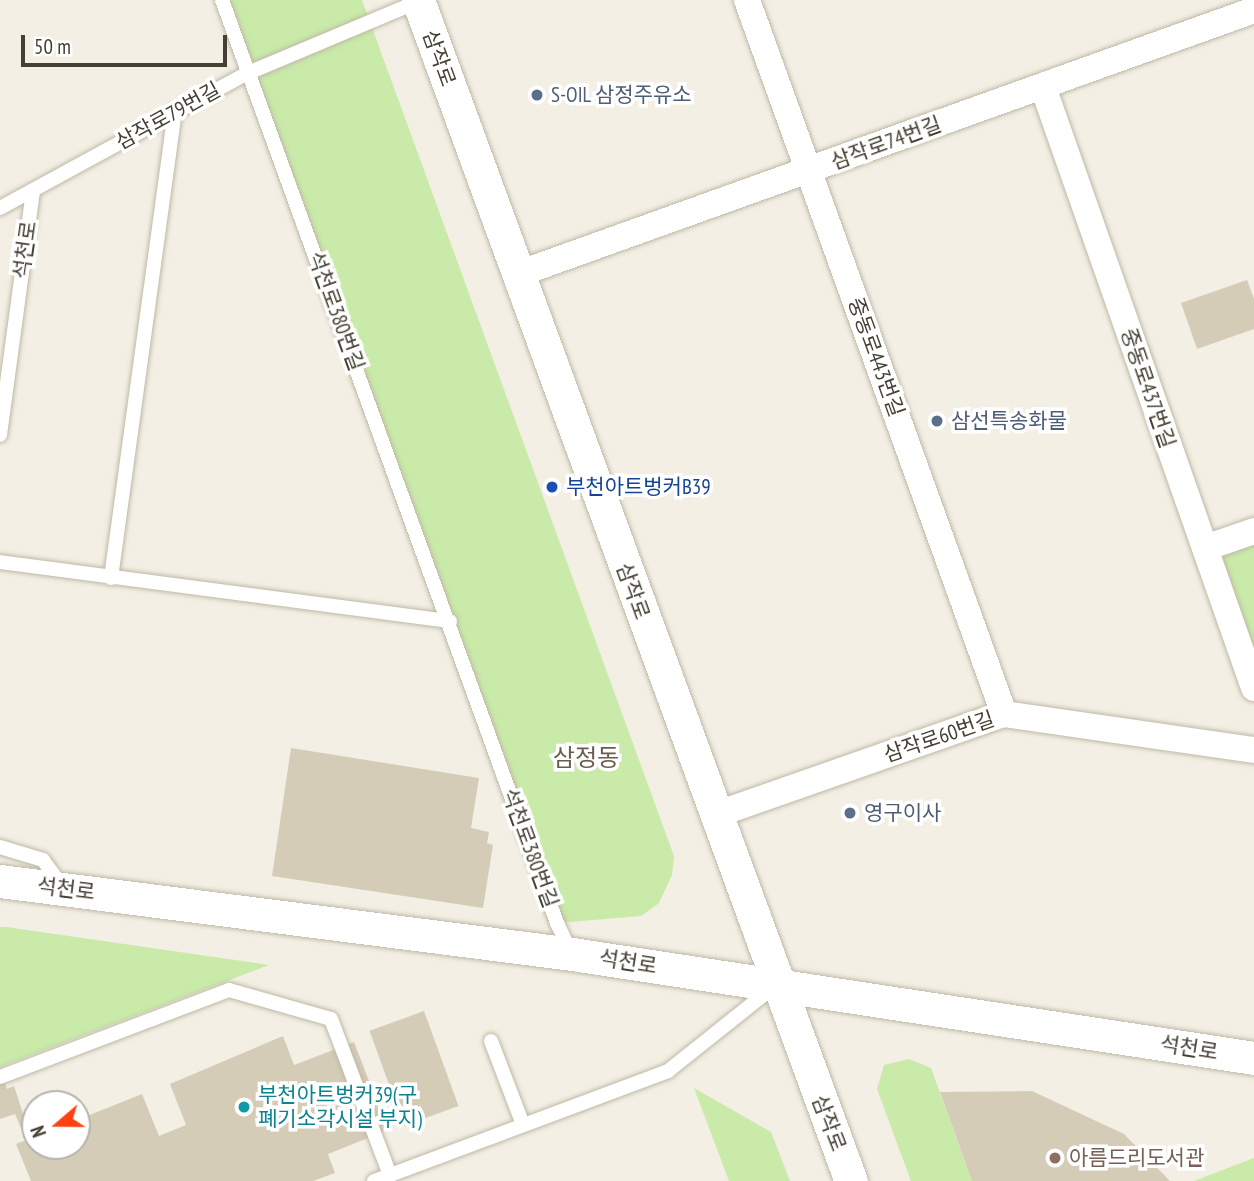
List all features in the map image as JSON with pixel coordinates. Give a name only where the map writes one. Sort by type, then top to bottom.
[{"type":"street","name":"삼작로","points":[[420,0],[776,985],[850,1181]]},
{"type":"street","name":"중동로443번길","points":[[747,0],[1004,715]]},
{"type":"street","name":"삼작로74번길","points":[[518,274],[1254,10]]},
{"type":"street","name":"중동로437번길","points":[[1043,87],[1254,688]]},
{"type":"street","points":[[1205,548],[1254,531]]},
{"type":"street","name":"삼작로60번길","points":[[715,815],[1004,715],[1254,750]]},
{"type":"street","name":"석천로","points":[[0,881],[572,954],[1254,1058]]},
{"type":"lane","name":"석천로380번길","points":[[222,0],[450,621],[557,923],[572,954]]},
{"type":"lane","name":"삼작로79번길","points":[[0,208],[248,73],[420,0]]},
{"type":"lane","points":[[111,578],[175,111]]},
{"type":"lane","name":"석천로","points":[[0,435],[33,191]]},
{"type":"lane","points":[[0,562],[450,621]]},
{"type":"lane","points":[[0,847],[43,860],[63,888]]},
{"type":"lane","points":[[374,1181],[668,1071],[776,985]]},
{"type":"lane","points":[[0,1077],[229,990],[331,1019],[390,1175]]},
{"type":"lane","points":[[491,1041],[523,1125]]},
{"type":"green space","points":[[222,0],[362,0],[674,856],[672,875],[659,903],[641,916],[557,923]]},
{"type":"green space","points":[[1254,531],[1254,688],[1205,548]]},
{"type":"green space","points":[[0,927],[6,927],[269,965],[0,1067]]},
{"type":"green space","points":[[909,1059],[931,1068],[972,1181],[911,1181],[877,1089],[884,1065]]},
{"type":"green space","points":[[694,1088],[771,1132],[790,1181],[729,1181]]},
{"type":"green space","points":[[1254,1158],[1254,1181],[1194,1181]]},
{"type":"building","points":[[1247,280],[1254,299],[1254,329],[1197,349],[1181,303]]},
{"type":"building","points":[[291,748],[479,778],[471,828],[489,832],[487,843],[493,845],[483,908],[272,876]]},
{"type":"building","points":[[424,1011],[459,1106],[404,1126],[369,1031]]},
{"type":"building","name":"부천아트벙커39(구 폐기소각시설 부지)","points":[[283,1036],[294,1065],[354,1042],[388,1130],[328,1154],[335,1173],[313,1181],[31,1181],[22,1160],[91,1160],[91,1114],[142,1094],[159,1136],[186,1125],[170,1084]]},
{"type":"building","name":"부천아트벙커39(구 폐기소각시설 부지)","points":[[3,1078],[7,1089],[14,1086],[21,1107],[21,1128],[15,1114],[0,1119],[0,1080]]},
{"type":"building","name":"아름드리도서관","points":[[1032,1091],[1124,1134],[1170,1181],[972,1181],[940,1092]]},
{"type":"building","name":"부천아트벙커39(구 폐기소각시설 부지)","points":[[21,1142],[21,1156],[16,1144]]},
{"type":"place","name":"S-OIL 삼정주유소","points":[[537,95]]},
{"type":"place","name":"삼선특송화물","points":[[937,421]]},
{"type":"place","name":"부천아트벙커B39","points":[[552,487]]},
{"type":"place","name":"영구이사","points":[[850,813]]},
{"type":"place","name":"부천아트벙커39(구 폐기소각시설 부지)","points":[[244,1107]]},
{"type":"place","name":"아름드리도서관","points":[[1055,1158]]},
{"type":"district","name":"삼정동","points":[[586,758]]}]
